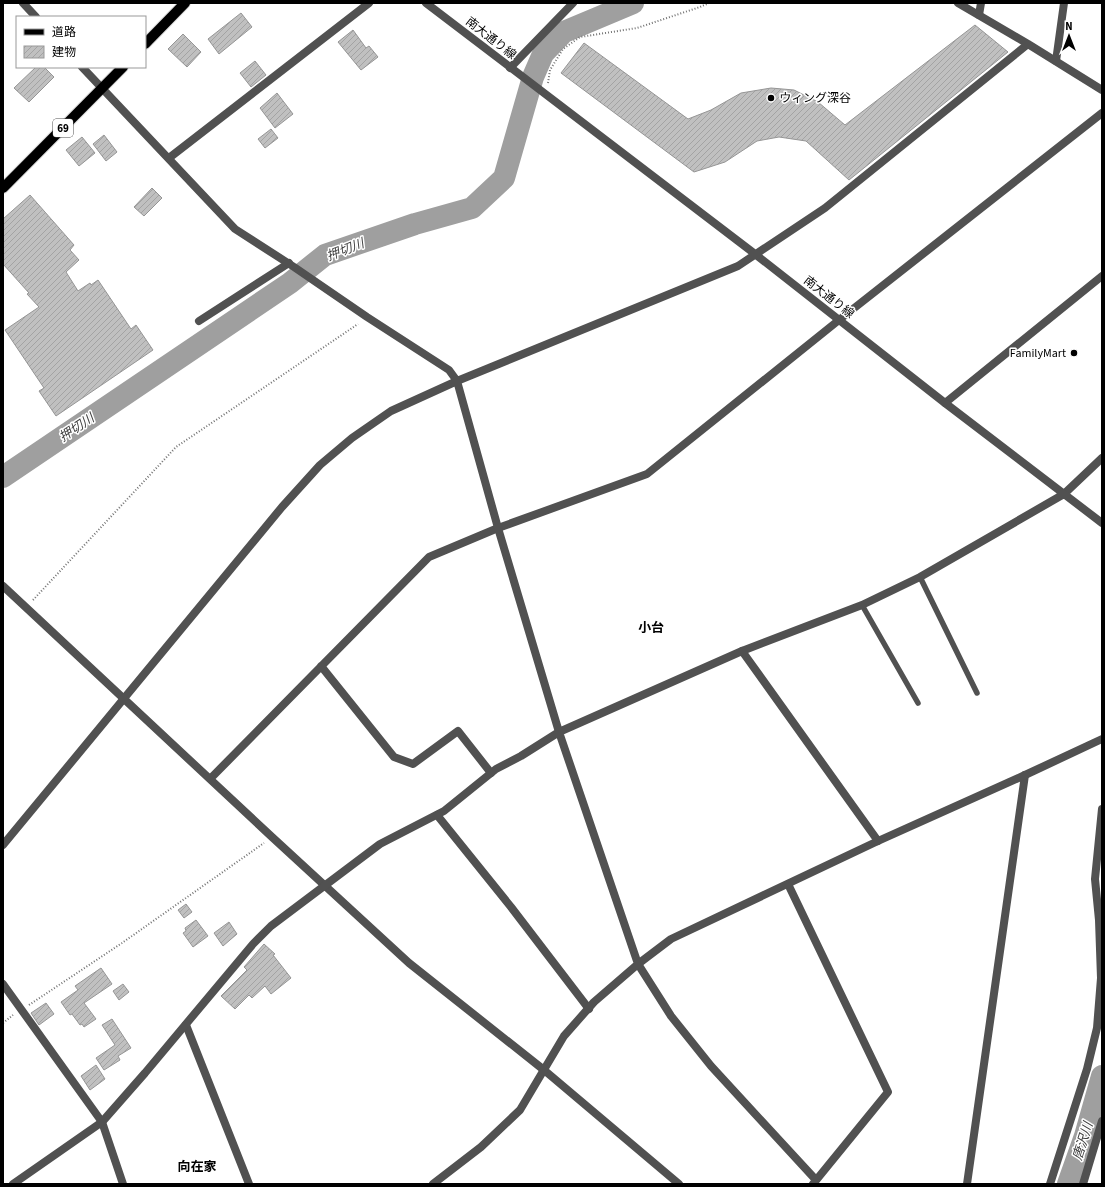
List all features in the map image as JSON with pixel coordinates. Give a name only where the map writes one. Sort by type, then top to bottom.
[{"type":"main road","points":[[146,43],[185,3]]},
{"type":"main road","name":"69","points":[[3,188],[121,68]]},
{"type":"street","points":[[23,3],[35,16]]},
{"type":"street","points":[[169,158],[369,3]]},
{"type":"street","name":"南大通り線","points":[[426,3],[755,254],[945,403],[1102,523]]},
{"type":"street","points":[[510,68],[573,3]]},
{"type":"street","points":[[958,3],[1102,90]]},
{"type":"street","points":[[979,15],[981,3]]},
{"type":"street","points":[[1056,61],[1064,3]]},
{"type":"street","points":[[3,845],[282,507],[320,465],[352,438],[391,411],[457,381],[738,266],[825,208],[1028,44]]},
{"type":"street","points":[[83,68],[235,229],[292,265],[367,317],[449,370],[457,381],[498,528],[559,732],[638,964],[670,1016],[711,1066],[814,1182],[888,1092],[788,884]]},
{"type":"street","points":[[210,778],[429,557],[498,528],[647,474],[839,320],[1102,113]]},
{"type":"street","points":[[199,321],[292,265]]},
{"type":"street","points":[[945,403],[1102,276]]},
{"type":"street","points":[[13,1184],[102,1122],[186,1025],[253,944],[271,926],[380,844],[444,812],[496,769],[521,756],[559,732],[742,651],[862,605],[920,577],[1064,494],[1102,458]]},
{"type":"street","points":[[3,586],[409,963],[544,1070],[679,1184]]},
{"type":"street","points":[[742,651],[878,841]]},
{"type":"street","points":[[321,666],[394,757],[413,764],[458,731],[491,773]]},
{"type":"street","points":[[433,1184],[482,1147],[520,1110],[564,1036],[594,1002],[638,964],[671,939],[878,841],[1102,739]]},
{"type":"street","points":[[967,1184],[1025,775]]},
{"type":"street","points":[[1050,1184],[1086,1069],[1097,1028],[1101,978],[1099,920],[1095,879],[1102,808]]},
{"type":"street","points":[[437,815],[512,907],[588,1009]]},
{"type":"street","points":[[3,984],[102,1122],[123,1184]]},
{"type":"street","points":[[186,1025],[249,1184]]},
{"type":"street","points":[[1083,1184],[1102,1120]]},
{"type":"lane","points":[[920,577],[976,693]]},
{"type":"lane","points":[[862,605],[918,703]]},
{"type":"path","points":[[544,93],[550,70],[562,49],[580,37],[637,28],[709,3]]},
{"type":"path","points":[[26,607],[176,447],[367,317]]},
{"type":"path","points":[[3,1023],[122,943],[272,837]]},
{"type":"building","points":[[241,13],[252,27],[219,54],[208,39]]},
{"type":"building","name":"ウィング深谷","points":[[975,25],[1008,52],[849,180],[806,141],[779,137],[757,141],[725,162],[694,172],[561,73],[584,43],[688,119],[711,110],[741,93],[771,88],[794,90],[818,102],[845,125]]},
{"type":"building","points":[[353,30],[366,48],[369,46],[378,57],[361,70],[338,42]]},
{"type":"building","points":[[183,34],[201,52],[187,67],[168,49]]},
{"type":"building","points":[[255,61],[266,75],[251,87],[240,73]]},
{"type":"building","points":[[35,68],[45,68],[54,77],[29,102],[14,88]]},
{"type":"building","points":[[277,93],[293,114],[275,128],[260,108]]},
{"type":"building","points":[[271,129],[278,138],[265,148],[258,139]]},
{"type":"building","points":[[104,135],[117,152],[106,161],[93,144]]},
{"type":"building","points":[[82,137],[95,153],[79,166],[66,150]]},
{"type":"building","points":[[152,188],[162,198],[144,216],[134,207]]},
{"type":"building","points":[[30,195],[74,245],[70,250],[79,260],[66,272],[78,291],[90,283],[91,285],[98,280],[131,329],[136,325],[153,350],[56,416],[39,391],[44,388],[5,330],[39,307],[27,294],[29,293],[3,264],[3,219]]},
{"type":"building","points":[[186,904],[192,912],[184,918],[178,910]]},
{"type":"building","points":[[196,920],[208,936],[193,947],[183,933],[186,931],[185,928]]},
{"type":"building","points":[[229,922],[237,934],[223,946],[214,933]]},
{"type":"building","points":[[264,944],[275,954],[273,955],[291,978],[271,994],[265,986],[252,998],[249,995],[235,1009],[221,996],[247,970],[244,967]]},
{"type":"building","points":[[101,968],[112,984],[84,1003],[96,1019],[84,1027],[82,1024],[80,1025],[72,1014],[70,1015],[61,1002],[78,990],[75,986]]},
{"type":"building","points":[[123,984],[129,992],[119,1000],[113,991]]},
{"type":"building","points":[[46,1003],[54,1014],[39,1025],[31,1013]]},
{"type":"building","points":[[112,1019],[131,1048],[118,1056],[120,1060],[104,1070],[96,1058],[115,1045],[102,1025]]},
{"type":"building","points":[[96,1065],[105,1079],[90,1090],[81,1076]]},
{"type":"waterway","name":"押切川","points":[[3,477],[290,283],[325,255],[415,224],[472,208],[504,178],[533,77],[543,54],[564,32],[633,3]]},
{"type":"waterway","name":"唐沢川","points":[[1068,1184],[1085,1136],[1102,1076]]},
{"type":"place","name":"ウィング深谷","points":[[771,98]]},
{"type":"place","name":"FamilyMart","points":[[1074,353]]},
{"type":"district","name":"小台","points":[[651,627]]},
{"type":"district","name":"向在家","points":[[197,1166]]}]
